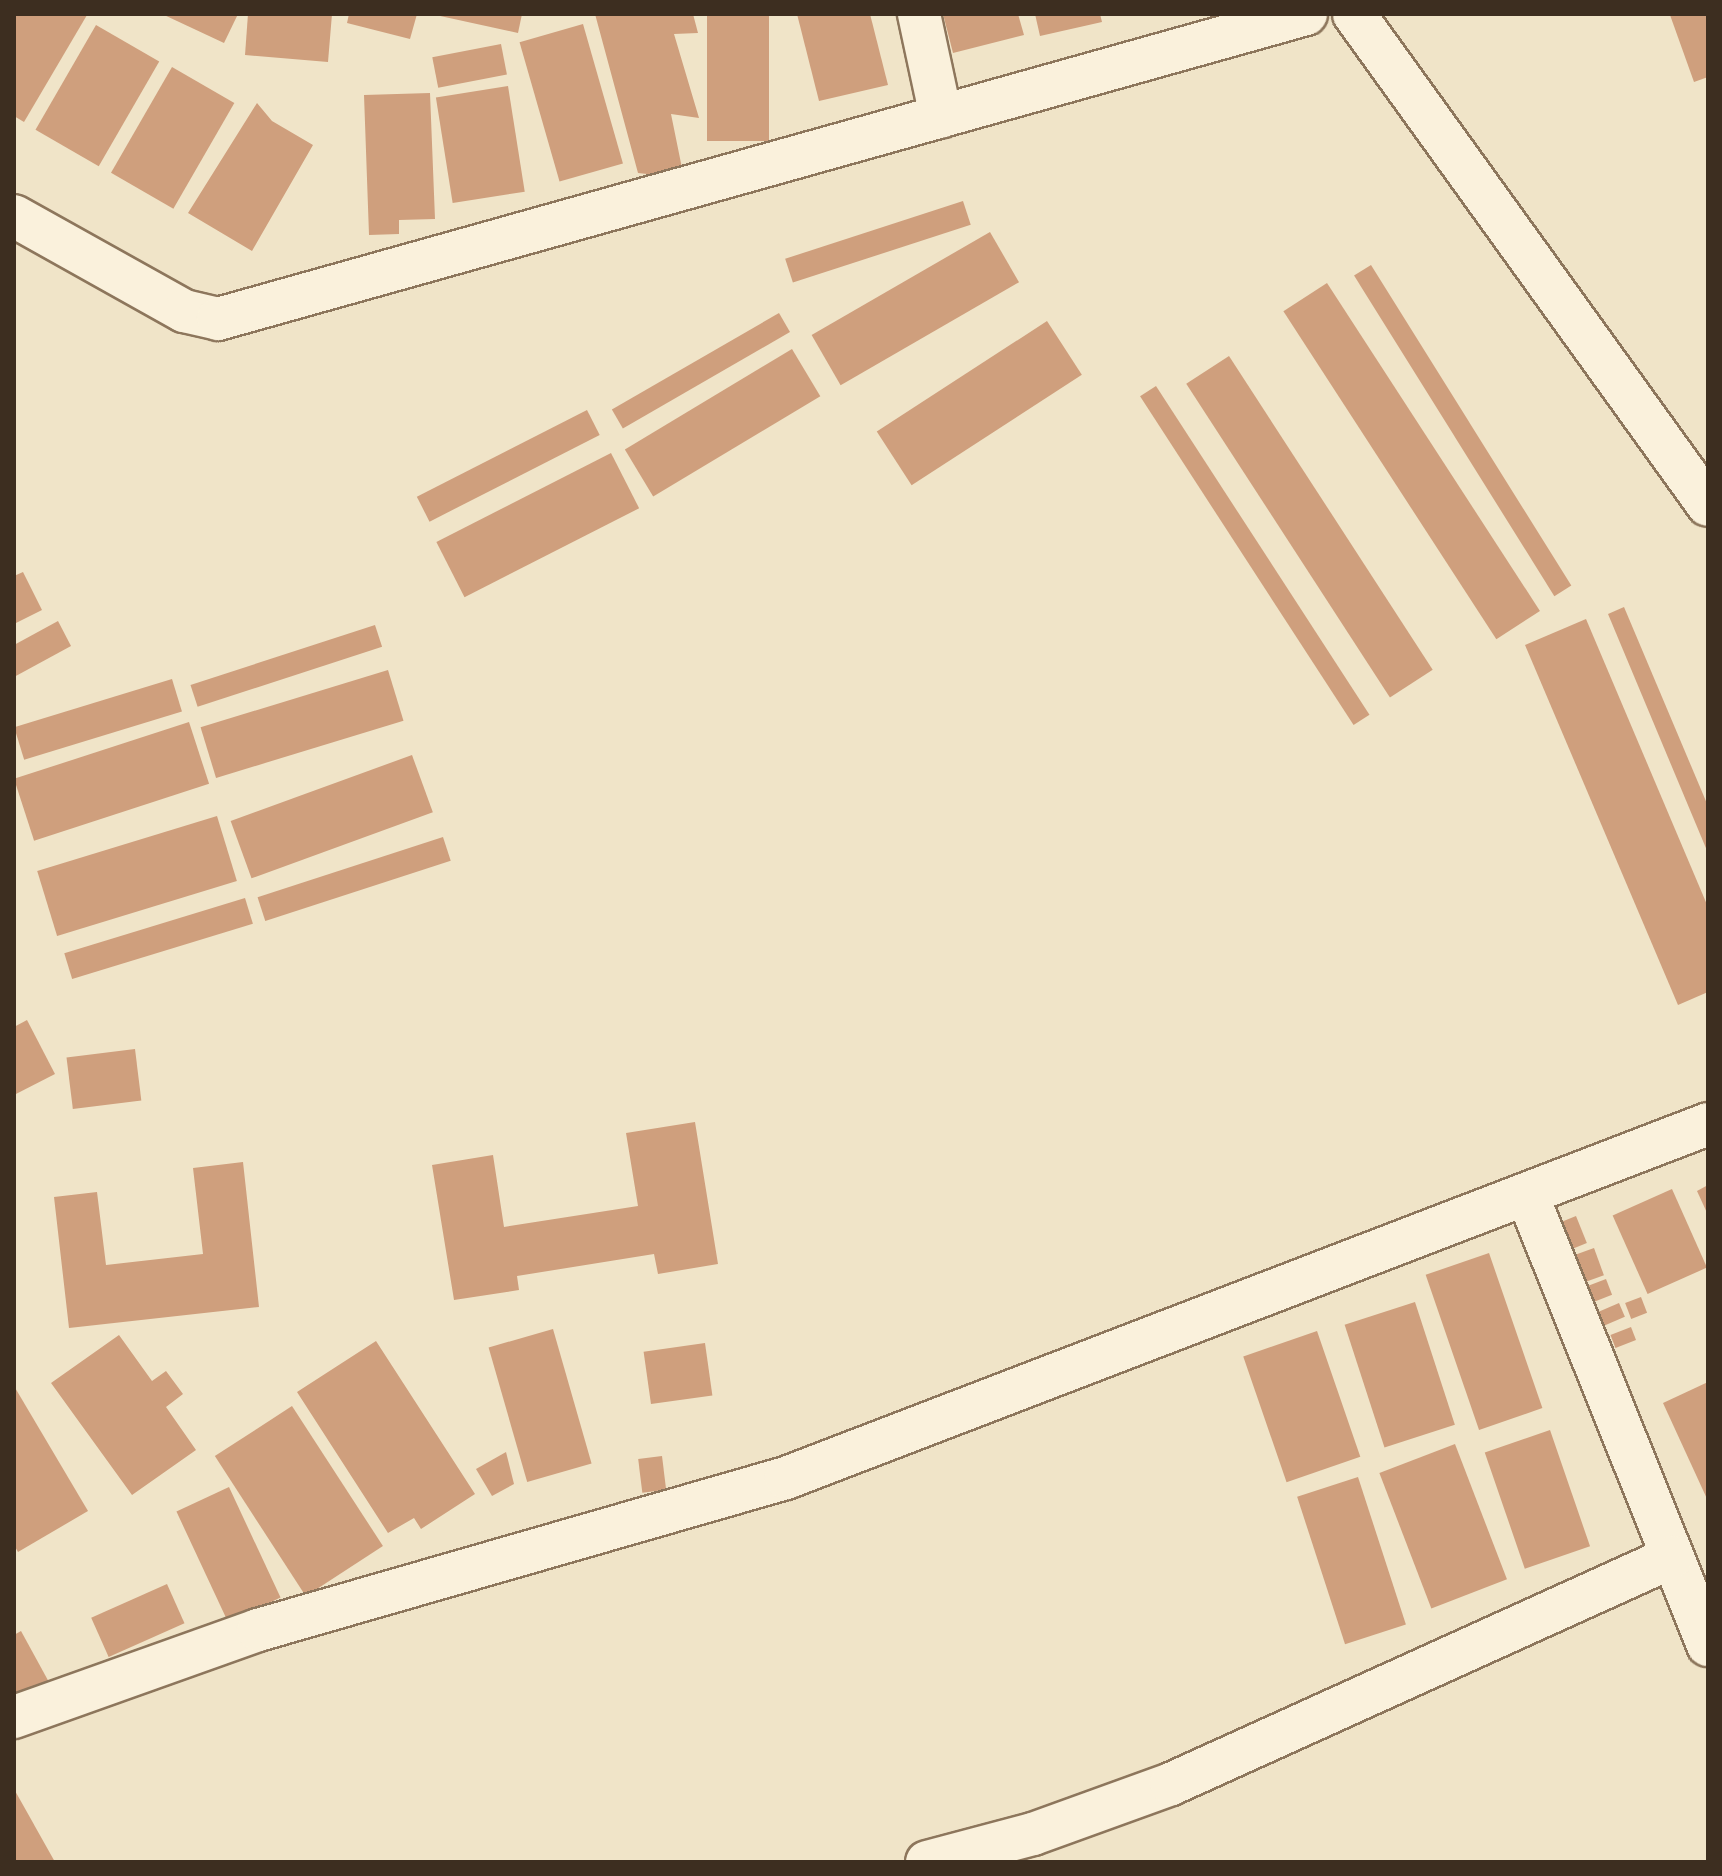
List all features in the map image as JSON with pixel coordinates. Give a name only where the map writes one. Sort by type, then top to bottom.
[{"type":"street","points":[[919,14],[941,117]]},
{"type":"street","points":[[14,216],[184,311],[218,319],[1306,14]]},
{"type":"street","points":[[1354,14],[1708,505]]},
{"type":"street","points":[[14,1717],[258,1630],[786,1478],[1528,1197],[1708,1124]]},
{"type":"street","points":[[1528,1197],[1672,1557],[1706,1632]]},
{"type":"street","points":[[927,1862],[1033,1834],[1171,1784],[1672,1557]]},
{"type":"building","points":[[14,14],[87,15],[24,122],[14,116]]},
{"type":"building","points":[[162,14],[238,14],[224,43]]},
{"type":"building","points":[[248,14],[332,14],[328,62],[245,55]]},
{"type":"building","points":[[349,14],[417,14],[410,39],[347,23]]},
{"type":"building","points":[[431,14],[522,14],[518,33]]},
{"type":"building","points":[[595,14],[693,14],[698,33],[674,34],[699,118],[671,114],[684,178],[638,173]]},
{"type":"building","points":[[707,14],[769,14],[769,141],[707,141]]},
{"type":"building","points":[[797,14],[870,14],[888,85],[819,101]]},
{"type":"building","points":[[943,14],[1018,14],[1024,35],[953,53]]},
{"type":"building","points":[[1035,14],[1100,14],[1102,22],[1040,36]]},
{"type":"building","points":[[1708,14],[1708,77],[1694,82],[1670,15]]},
{"type":"building","points":[[583,24],[623,163],[560,182],[520,42]]},
{"type":"building","points":[[96,25],[159,61],[99,166],[36,130]]},
{"type":"building","points":[[501,44],[507,74],[438,88],[432,57]]},
{"type":"building","points":[[172,67],[234,103],[173,209],[111,173]]},
{"type":"building","points":[[508,86],[525,192],[453,203],[436,97]]},
{"type":"building","points":[[430,93],[435,219],[399,220],[399,234],[369,235],[364,95]]},
{"type":"building","points":[[257,103],[272,121],[313,145],[252,251],[188,213]]},
{"type":"building","points":[[963,201],[971,225],[793,283],[785,259]]},
{"type":"building","points":[[990,232],[1019,282],[841,385],[812,335]]},
{"type":"building","points":[[1371,265],[1571,586],[1554,596],[1354,276]]},
{"type":"building","points":[[1327,283],[1540,611],[1496,639],[1283,311]]},
{"type":"building","points":[[779,313],[790,332],[623,429],[612,410]]},
{"type":"building","points":[[1047,321],[1082,375],[912,485],[877,432]]},
{"type":"building","points":[[792,349],[820,396],[653,497],[625,449]]},
{"type":"building","points":[[1229,356],[1433,670],[1390,697],[1186,384]]},
{"type":"building","points":[[1156,386],[1369,715],[1354,725],[1140,396]]},
{"type":"building","points":[[587,410],[600,435],[430,522],[417,497]]},
{"type":"building","points":[[611,453],[639,508],[465,597],[436,542]]},
{"type":"building","points":[[23,572],[42,610],[14,624],[14,576]]},
{"type":"building","points":[[1624,607],[1708,806],[1708,853],[1608,614]]},
{"type":"building","points":[[1586,619],[1708,907],[1708,992],[1678,1005],[1525,645]]},
{"type":"building","points":[[58,621],[71,646],[14,677],[14,645]]},
{"type":"building","points":[[375,625],[382,647],[198,707],[190,685]]},
{"type":"building","points":[[388,670],[403,721],[216,778],[201,727]]},
{"type":"building","points":[[172,679],[182,712],[24,760],[14,727]]},
{"type":"building","points":[[189,722],[209,784],[34,841],[14,779]]},
{"type":"building","points":[[412,755],[433,812],[252,878],[231,821]]},
{"type":"building","points":[[217,816],[237,881],[57,936],[37,871]]},
{"type":"building","points":[[443,837],[451,861],[265,921],[258,897]]},
{"type":"building","points":[[245,898],[253,924],[72,979],[64,953]]},
{"type":"building","points":[[27,1020],[55,1074],[14,1095],[14,1027]]},
{"type":"building","points":[[135,1049],[141,1101],[73,1109],[67,1057]]},
{"type":"building","points":[[695,1122],[718,1264],[658,1274],[654,1254],[517,1276],[519,1290],[454,1300],[432,1165],[493,1155],[504,1227],[638,1206],[626,1133]]},
{"type":"building","points":[[243,1162],[259,1307],[69,1328],[54,1197],[97,1192],[106,1265],[203,1254],[193,1168]]},
{"type":"building","points":[[1708,1185],[1708,1215],[1697,1191]]},
{"type":"building","points":[[1672,1189],[1707,1268],[1648,1294],[1613,1215]]},
{"type":"building","points":[[1576,1216],[1587,1243],[1566,1251],[1556,1224]]},
{"type":"building","points":[[1594,1248],[1604,1275],[1578,1285],[1568,1258]]},
{"type":"building","points":[[1489,1253],[1542,1408],[1479,1430],[1426,1275]]},
{"type":"building","points":[[1606,1279],[1612,1295],[1588,1304],[1582,1288]]},
{"type":"building","points":[[1641,1297],[1647,1313],[1631,1319],[1625,1303]]},
{"type":"building","points":[[1415,1302],[1455,1425],[1384,1448],[1345,1325]]},
{"type":"building","points":[[1619,1303],[1625,1317],[1603,1326],[1597,1312]]},
{"type":"building","points":[[1631,1327],[1636,1340],[1615,1348],[1610,1335]]},
{"type":"building","points":[[553,1329],[592,1464],[527,1482],[489,1347]]},
{"type":"building","points":[[1317,1331],[1360,1457],[1287,1482],[1243,1356]]},
{"type":"building","points":[[119,1335],[152,1381],[166,1371],[183,1394],[166,1407],[196,1450],[132,1495],[51,1383]]},
{"type":"building","points":[[376,1341],[475,1494],[421,1529],[414,1518],[388,1533],[297,1392]]},
{"type":"building","points":[[705,1343],[712,1395],[651,1404],[644,1352]]},
{"type":"building","points":[[1708,1382],[1708,1501],[1663,1403]]},
{"type":"building","points":[[14,1386],[88,1511],[18,1552],[14,1545]]},
{"type":"building","points":[[292,1406],[383,1546],[306,1596],[215,1456]]},
{"type":"building","points":[[1550,1430],[1590,1546],[1525,1569],[1485,1452]]},
{"type":"building","points":[[1455,1444],[1507,1579],[1431,1608],[1379,1473]]},
{"type":"building","points":[[506,1452],[514,1484],[492,1496],[476,1469]]},
{"type":"building","points":[[662,1456],[666,1490],[642,1493],[638,1459]]},
{"type":"building","points":[[1358,1477],[1406,1624],[1345,1644],[1297,1497]]},
{"type":"building","points":[[229,1487],[281,1598],[228,1622],[176,1512]]},
{"type":"building","points":[[167,1584],[184,1623],[109,1657],[91,1618]]},
{"type":"building","points":[[21,1631],[50,1684],[14,1699],[14,1635]]},
{"type":"building","points":[[14,1789],[55,1862],[14,1862]]}]
